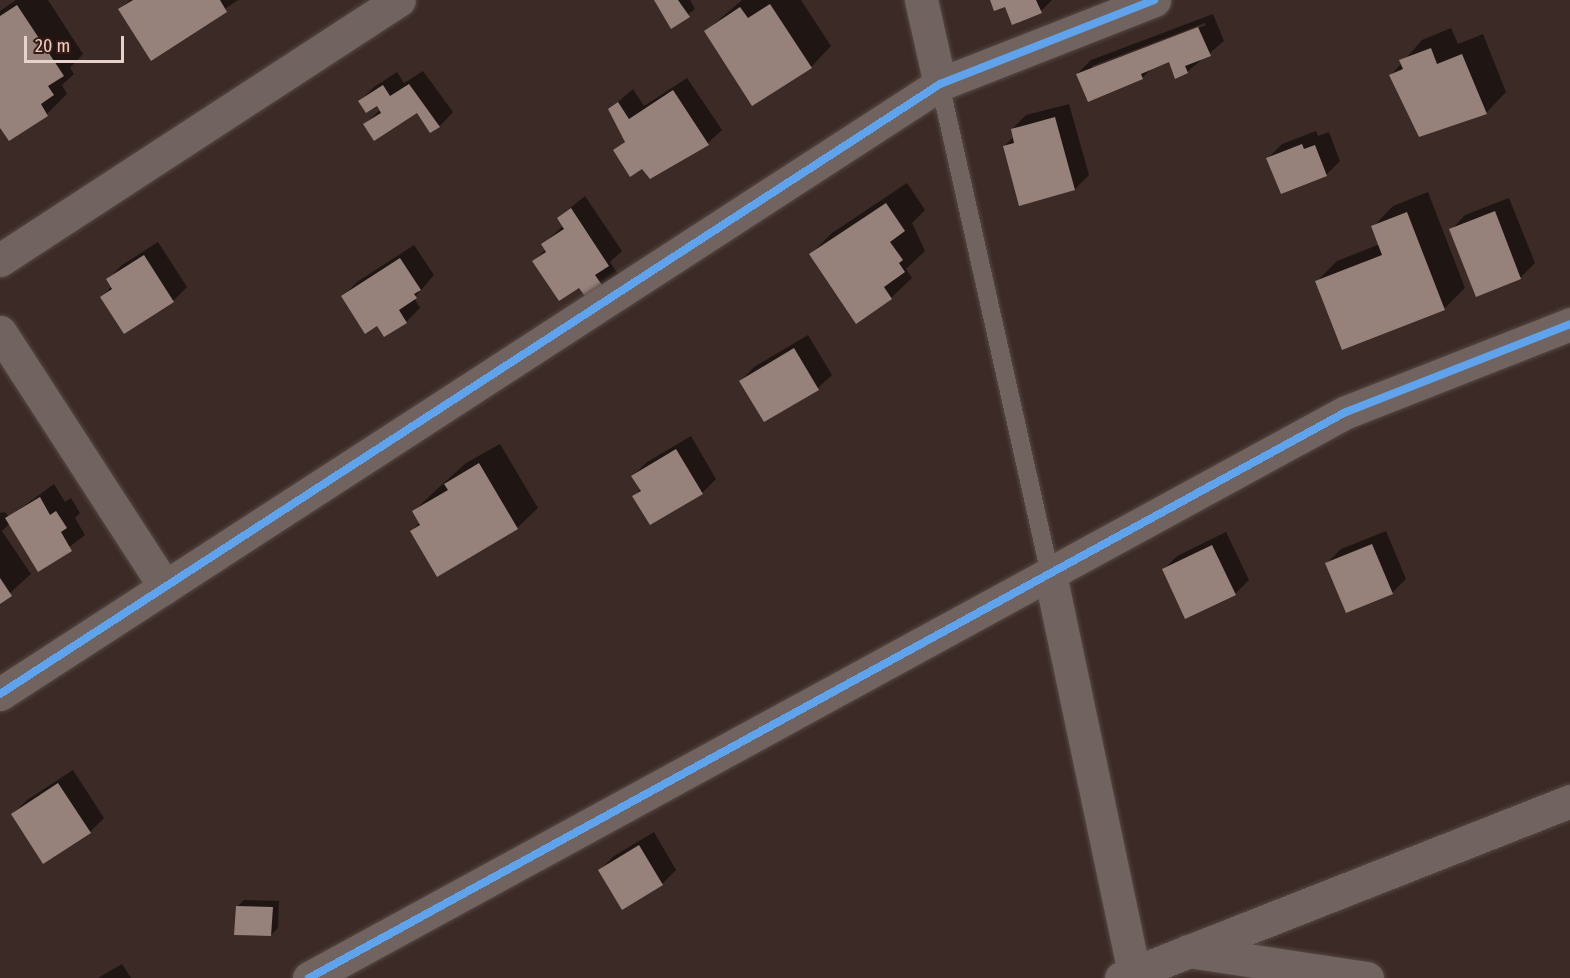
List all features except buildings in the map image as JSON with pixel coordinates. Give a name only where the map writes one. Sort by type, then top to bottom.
[{"type":"street","points":[[0,260],[399,0]]},
{"type":"street","points":[[921,0],[940,84]]},
{"type":"street","points":[[0,694],[940,84],[1154,0]]},
{"type":"street","points":[[309,978],[1346,412],[1570,324]]},
{"type":"street","points":[[0,332],[165,587]]},
{"type":"street","points":[[1050,573],[1130,976],[1570,801]]},
{"type":"street","points":[[1188,951],[1367,978]]},
{"type":"lane","points":[[940,84],[1050,573]]},
{"type":"cycle path","points":[[0,694],[940,84],[1154,0]]},
{"type":"cycle path","points":[[309,978],[1346,412],[1570,324]]}]
